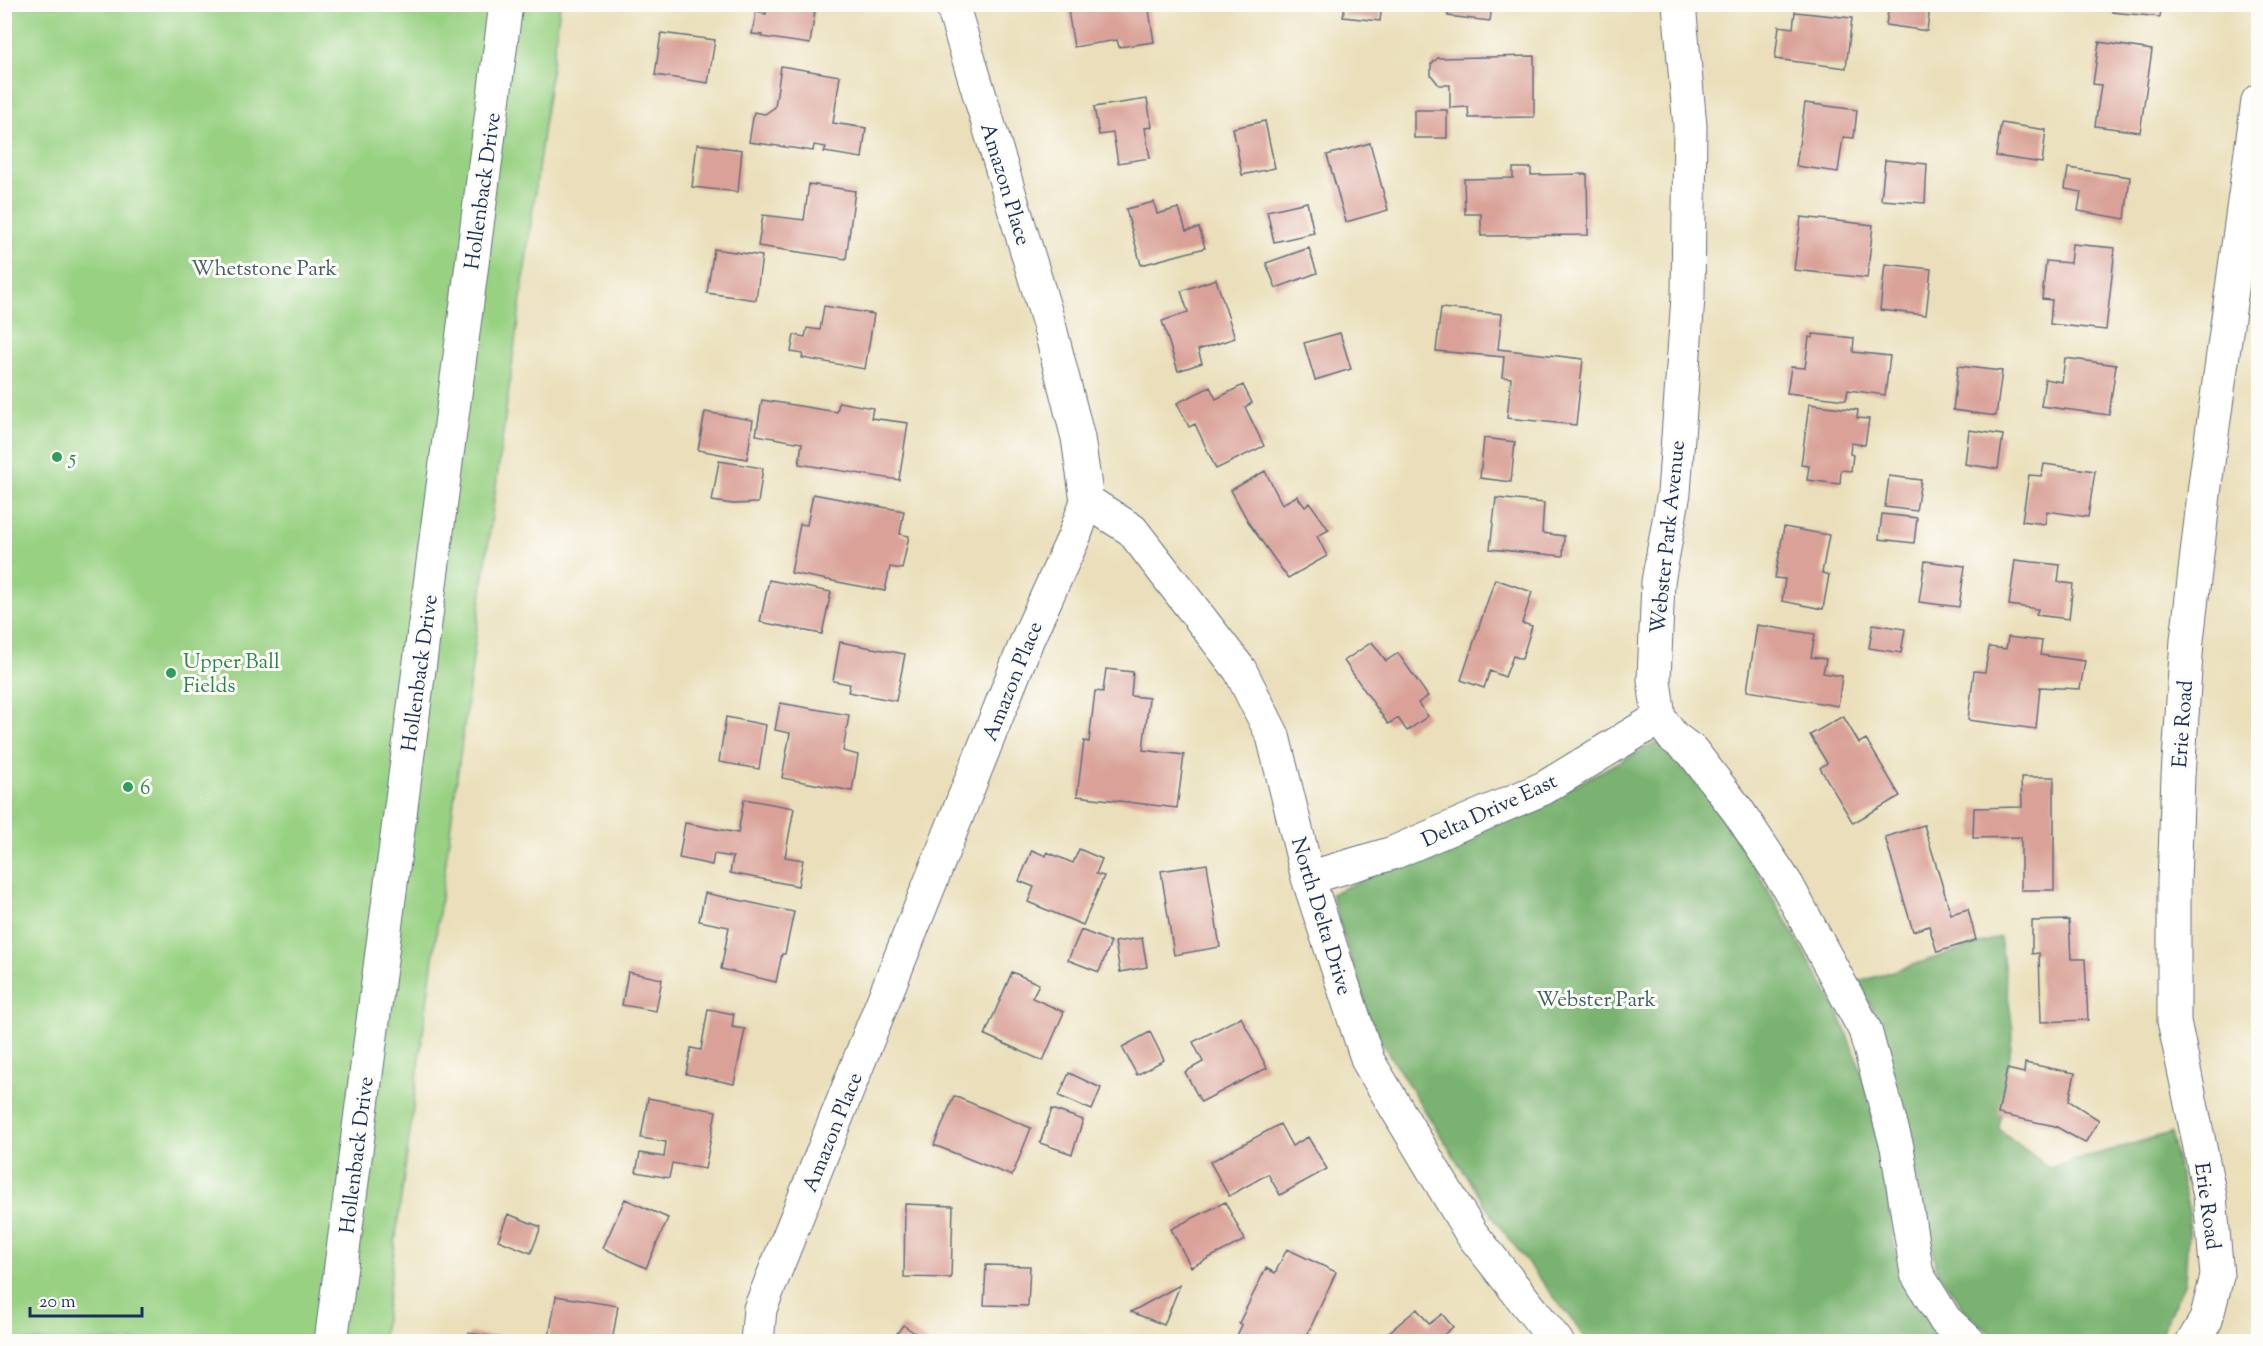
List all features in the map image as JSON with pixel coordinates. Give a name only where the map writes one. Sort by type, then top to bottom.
[{"type":"street","name":"Hollenback Drive","points":[[331,1341],[506,4]]},
{"type":"street","name":"Amazon Place","points":[[757,1341],[760,1309],[1028,638],[1074,537],[1087,501],[1077,438],[1049,324],[952,4]]},
{"type":"street","name":"Webster Park Avenue","points":[[1659,717],[1654,680],[1658,582],[1674,493],[1688,297],[1690,126],[1678,4]]},
{"type":"street","name":"Erie Road","points":[[2193,1341],[2206,1320],[2217,1276],[2210,1196],[2174,1021],[2174,882],[2178,776],[2187,640],[2206,477],[2259,101]]},
{"type":"street","name":"North Delta Drive","points":[[1087,501],[1132,530],[1240,670],[1273,735],[1308,878],[1368,1061],[1471,1233],[1557,1341]]},
{"type":"street","name":"Delta Drive East","points":[[1308,878],[1393,853],[1544,788],[1659,717]]},
{"type":"street","points":[[1659,717],[1673,737],[1692,751],[1738,811],[1787,885],[1865,1030],[1897,1147],[1917,1274],[1945,1320],[1969,1341]]},
{"type":"green space","name":"Whetstone Park","points":[[5,5],[560,5],[382,1341],[5,1341]]},
{"type":"green space","name":"Webster Park","points":[[1657,742],[1702,784],[1743,847],[1837,1009],[1864,1078],[1884,1174],[1898,1268],[1922,1312],[1950,1341],[1588,1341],[1494,1219],[1371,1026],[1331,894],[1581,782]]},
{"type":"green space","points":[[2000,937],[2013,1031],[1999,1129],[2049,1168],[2170,1133],[2189,1213],[2185,1282],[2157,1341],[1999,1341],[1967,1313],[1937,1271],[1912,1156],[1879,1025],[1859,982]]},
{"type":"building","points":[[767,4],[816,4],[810,44],[752,34],[756,12],[766,14]]},
{"type":"building","points":[[1067,4],[1148,4],[1154,42],[1119,47],[1117,40],[1074,47]]},
{"type":"building","points":[[1345,4],[1382,4],[1380,21],[1343,17]]},
{"type":"building","points":[[1449,4],[1492,4],[1490,21],[1448,16]]},
{"type":"building","points":[[1889,4],[1930,7],[1927,31],[1886,25]]},
{"type":"building","points":[[2107,4],[2162,4],[2160,17],[2112,12],[2113,7]]},
{"type":"building","points":[[1795,12],[1852,18],[1846,68],[1775,59],[1779,26],[1793,28]]},
{"type":"building","points":[[661,33],[715,40],[708,83],[655,75]]},
{"type":"building","points":[[2099,42],[2152,50],[2140,132],[2095,126],[2101,85],[2093,84]]},
{"type":"building","points":[[1534,56],[1534,117],[1469,118],[1468,107],[1450,108],[1450,85],[1439,85],[1431,75],[1431,64],[1438,58]]},
{"type":"building","points":[[781,66],[840,76],[833,123],[866,128],[862,158],[824,152],[826,147],[814,145],[813,151],[749,142],[754,112],[765,114],[775,107]]},
{"type":"building","points":[[1147,99],[1152,127],[1145,128],[1150,158],[1118,163],[1113,133],[1099,135],[1094,107]]},
{"type":"building","points":[[1805,103],[1857,110],[1854,138],[1843,137],[1838,172],[1796,166]]},
{"type":"building","points":[[1414,110],[1447,110],[1447,138],[1414,138]]},
{"type":"building","points":[[1265,121],[1275,168],[1242,175],[1233,128]]},
{"type":"building","points":[[2001,123],[2046,130],[2042,163],[1996,156]]},
{"type":"building","points":[[1370,143],[1388,210],[1346,222],[1327,155]]},
{"type":"building","points":[[697,144],[742,150],[738,192],[692,187]]},
{"type":"building","points":[[1885,160],[1927,164],[1925,203],[1881,200]]},
{"type":"building","points":[[1513,168],[1531,168],[1531,175],[1587,174],[1588,235],[1481,236],[1481,214],[1465,214],[1464,179],[1513,178]]},
{"type":"building","points":[[2068,168],[2130,177],[2125,219],[2078,211],[2081,192],[2065,189]]},
{"type":"building","points":[[809,184],[855,191],[846,259],[758,246],[763,215],[804,220]]},
{"type":"building","points":[[1154,202],[1157,214],[1179,208],[1186,231],[1199,228],[1205,248],[1141,265],[1126,209]]},
{"type":"building","points":[[1307,202],[1314,233],[1274,242],[1267,211]]},
{"type":"building","points":[[1801,217],[1873,225],[1867,278],[1794,270]]},
{"type":"building","points":[[2072,244],[2115,248],[2106,330],[2050,324],[2052,300],[2042,299],[2046,261],[2070,263]]},
{"type":"building","points":[[1309,248],[1317,273],[1276,288],[1266,263]]},
{"type":"building","points":[[714,249],[762,256],[756,300],[707,293]]},
{"type":"building","points":[[1885,264],[1931,269],[1926,315],[1880,310]]},
{"type":"building","points":[[1216,279],[1235,338],[1198,350],[1202,363],[1178,371],[1162,321],[1188,312],[1181,291]]},
{"type":"building","points":[[824,306],[874,314],[865,369],[802,358],[803,354],[791,352],[794,335],[805,337],[807,328],[820,330]]},
{"type":"building","points":[[1441,308],[1502,314],[1498,349],[1583,359],[1576,425],[1507,418],[1511,378],[1502,377],[1504,357],[1436,351]]},
{"type":"building","points":[[1340,333],[1351,369],[1315,380],[1304,343]]},
{"type":"building","points":[[1813,334],[1854,338],[1853,352],[1890,356],[1885,395],[1848,390],[1846,400],[1787,393],[1791,367],[1805,368],[1809,337],[1813,338]]},
{"type":"building","points":[[2065,358],[2116,365],[2109,415],[2041,406],[2045,379],[2062,382]]},
{"type":"building","points":[[1958,366],[2002,371],[1996,416],[1953,410]]},
{"type":"building","points":[[1243,385],[1252,403],[1245,407],[1264,446],[1216,469],[1195,424],[1189,427],[1177,403],[1210,387],[1216,399]]},
{"type":"building","points":[[762,400],[837,412],[839,402],[873,408],[871,418],[908,423],[899,480],[799,464],[802,443],[756,435]]},
{"type":"building","points":[[1809,404],[1858,410],[1857,418],[1869,419],[1865,445],[1851,443],[1850,454],[1853,455],[1851,471],[1841,470],[1840,484],[1807,480],[1809,466],[1801,465]]},
{"type":"building","points":[[705,412],[753,420],[747,459],[698,450]]},
{"type":"building","points":[[1969,430],[2003,435],[1998,469],[1965,464]]},
{"type":"building","points":[[1484,438],[1515,442],[1511,482],[1480,478]]},
{"type":"building","points":[[719,461],[763,468],[758,503],[733,504],[712,501]]},
{"type":"building","points":[[2044,464],[2095,471],[2088,517],[2047,511],[2045,524],[2022,521],[2029,475],[2042,476]]},
{"type":"building","points":[[1265,471],[1282,504],[1297,496],[1305,507],[1310,503],[1329,530],[1317,536],[1327,556],[1288,578],[1250,525],[1231,490]]},
{"type":"building","points":[[1889,476],[1921,480],[1916,511],[1885,507]]},
{"type":"building","points":[[813,494],[904,511],[900,534],[909,536],[902,569],[890,567],[885,591],[791,573],[800,524],[807,525]]},
{"type":"building","points":[[1496,498],[1544,503],[1542,533],[1564,536],[1563,556],[1490,549]]},
{"type":"building","points":[[1882,514],[1917,518],[1914,543],[1879,539]]},
{"type":"building","points":[[1784,527],[1829,535],[1822,573],[1829,575],[1823,609],[1782,601],[1785,579],[1775,578]]},
{"type":"building","points":[[2015,560],[2060,565],[2058,582],[2073,584],[2069,619],[2036,615],[2038,609],[2009,605]]},
{"type":"building","points":[[1925,561],[1965,566],[1959,607],[1919,602]]},
{"type":"building","points":[[1495,579],[1532,592],[1522,623],[1532,626],[1522,659],[1513,656],[1505,677],[1490,671],[1484,688],[1461,680]]},
{"type":"building","points":[[769,580],[831,592],[822,634],[760,622]]},
{"type":"building","points":[[1873,624],[1905,629],[1901,653],[1869,648]]},
{"type":"building","points":[[1757,625],[1815,634],[1811,657],[1826,659],[1823,673],[1842,676],[1838,706],[1747,691]]},
{"type":"building","points":[[2008,637],[2042,641],[2040,655],[2085,661],[2080,689],[2040,687],[2036,729],[1968,720],[1974,671],[1985,672],[1989,647],[2006,649]]},
{"type":"building","points":[[840,642],[905,654],[896,701],[848,692],[850,684],[833,681]]},
{"type":"building","points":[[1372,642],[1386,661],[1398,653],[1428,696],[1418,703],[1428,716],[1407,731],[1398,718],[1388,724],[1344,661]]},
{"type":"building","points":[[1106,669],[1133,672],[1131,696],[1149,698],[1143,750],[1184,755],[1177,808],[1077,796],[1084,741],[1089,742],[1095,691],[1103,692]]},
{"type":"building","points":[[780,703],[849,715],[843,751],[858,755],[852,791],[782,778],[790,733],[775,730]]},
{"type":"building","points":[[1843,716],[1859,743],[1866,739],[1900,796],[1853,823],[1820,768],[1827,763],[1810,735]]},
{"type":"building","points":[[726,717],[766,725],[759,769],[719,762]]},
{"type":"building","points":[[2021,777],[2054,777],[2054,890],[2021,890],[2021,837],[1973,838],[1974,808],[2022,807]]},
{"type":"building","points":[[744,799],[794,808],[785,857],[803,860],[798,886],[730,873],[733,857],[714,854],[712,865],[679,858],[685,823],[738,833]]},
{"type":"building","points":[[1924,825],[1951,914],[1968,909],[1976,940],[1937,952],[1929,926],[1913,931],[1885,837]]},
{"type":"building","points":[[1079,849],[1102,859],[1096,874],[1104,876],[1083,925],[1028,902],[1034,887],[1019,881],[1032,850],[1046,856],[1047,852],[1073,863]]},
{"type":"building","points":[[1207,864],[1220,947],[1174,955],[1161,871]]},
{"type":"building","points":[[705,893],[794,912],[776,982],[721,969],[729,927],[699,921]]},
{"type":"building","points":[[2069,920],[2071,959],[2085,959],[2088,1020],[2041,1022],[2039,953],[2032,954],[2032,921]]},
{"type":"building","points":[[1081,930],[1111,942],[1099,972],[1068,960]]},
{"type":"building","points":[[1142,938],[1147,967],[1120,972],[1115,942]]},
{"type":"building","points":[[628,972],[662,979],[656,1011],[622,1005]]},
{"type":"building","points":[[1012,972],[1039,984],[1032,998],[1064,1012],[1043,1061],[985,1035]]},
{"type":"building","points":[[708,1009],[734,1014],[732,1027],[745,1029],[734,1084],[686,1074],[691,1048],[701,1050]]},
{"type":"building","points":[[1241,1017],[1267,1068],[1201,1102],[1185,1072],[1203,1062],[1193,1042]]},
{"type":"building","points":[[1150,1032],[1164,1060],[1137,1075],[1122,1047]]},
{"type":"building","points":[[2025,1063],[2075,1073],[2069,1101],[2099,1120],[2085,1143],[2055,1126],[1998,1114],[2007,1069],[2024,1073]]},
{"type":"building","points":[[1069,1073],[1101,1088],[1092,1110],[1059,1096]]},
{"type":"building","points":[[954,1096],[1031,1128],[1012,1176],[934,1145]]},
{"type":"building","points":[[648,1098],[716,1111],[705,1169],[672,1163],[669,1178],[636,1172],[640,1153],[664,1157],[666,1142],[641,1138]]},
{"type":"building","points":[[1052,1109],[1083,1120],[1072,1154],[1040,1143]]},
{"type":"building","points":[[1280,1124],[1292,1146],[1308,1137],[1327,1169],[1280,1195],[1268,1174],[1229,1196],[1210,1162]]},
{"type":"building","points":[[625,1199],[668,1218],[646,1268],[603,1248]]},
{"type":"building","points":[[1225,1202],[1245,1240],[1191,1267],[1171,1229]]},
{"type":"building","points":[[905,1204],[953,1206],[951,1278],[904,1277]]},
{"type":"building","points":[[508,1214],[541,1227],[531,1253],[498,1240]]},
{"type":"building","points":[[1287,1249],[1336,1272],[1304,1342],[1244,1342],[1236,1338],[1242,1325],[1239,1323],[1266,1268],[1275,1273]]},
{"type":"building","points":[[986,1265],[1030,1266],[1028,1306],[984,1305]]},
{"type":"building","points":[[1180,1285],[1164,1325],[1131,1312]]},
{"type":"building","points":[[556,1296],[618,1306],[612,1342],[548,1342]]},
{"type":"building","points":[[1417,1309],[1429,1324],[1442,1314],[1453,1327],[1440,1338],[1443,1342],[1384,1342],[1382,1338]]},
{"type":"building","points":[[903,1325],[928,1342],[891,1342]]},
{"type":"building","points":[[469,1333],[509,1339],[509,1342],[468,1342]]},
{"type":"place","name":"5","points":[[57,457]]},
{"type":"place","name":"Upper Ball Fields","points":[[171,673]]},
{"type":"place","name":"6","points":[[128,787]]}]
